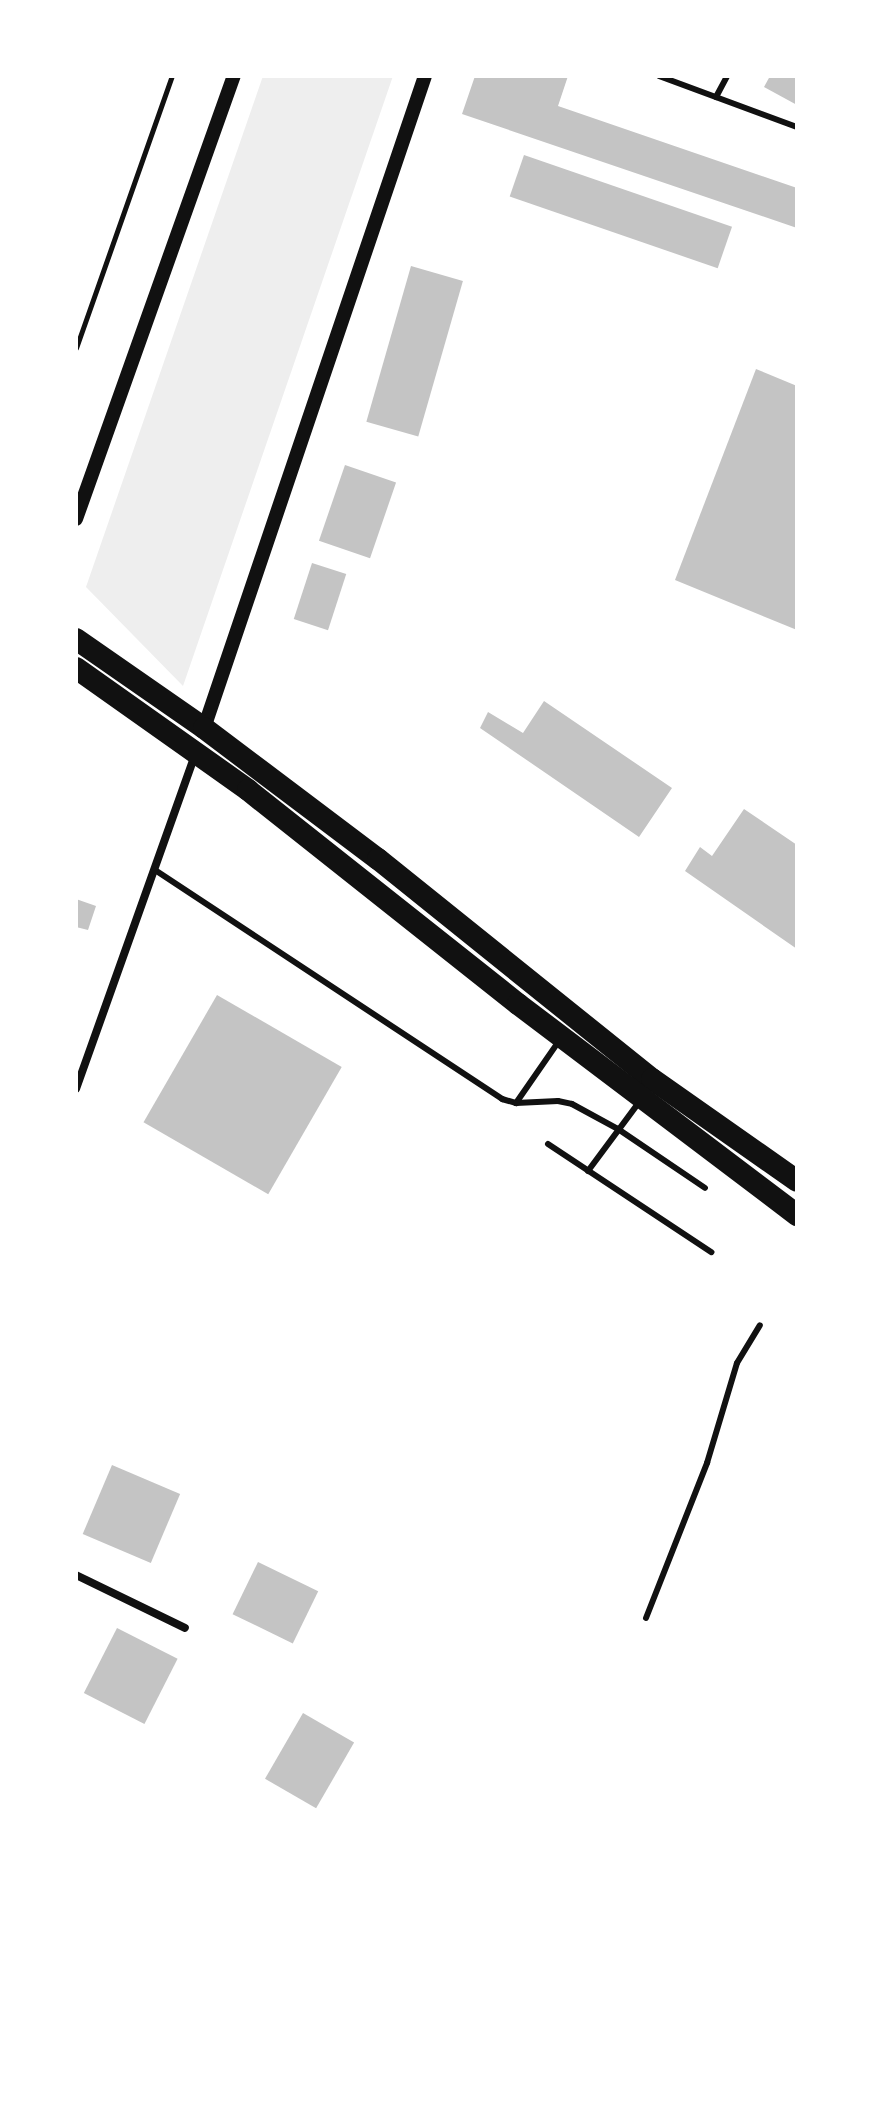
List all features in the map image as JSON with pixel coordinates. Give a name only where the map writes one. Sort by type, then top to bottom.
[{"type":"highway","points":[[76,639],[204,728],[378,859],[652,1079],[797,1181]]},
{"type":"highway","points":[[76,668],[196,751],[561,1037],[797,1215]]},
{"type":"street","points":[[76,519],[234,76]]},
{"type":"street","points":[[76,1089],[204,728],[425,76]]},
{"type":"street","points":[[76,1575],[185,1628]]},
{"type":"lane","points":[[659,76],[797,127]]},
{"type":"lane","points":[[716,97],[727,76]]},
{"type":"lane","points":[[155,870],[502,1099],[516,1103],[558,1101],[572,1104],[618,1129],[705,1188]]},
{"type":"lane","points":[[516,1103],[561,1037]]},
{"type":"lane","points":[[588,1171],[642,1098]]},
{"type":"lane","points":[[548,1144],[711,1252]]},
{"type":"lane","points":[[646,1618],[707,1463],[737,1363],[760,1325]]},
{"type":"path","points":[[76,348],[172,76]]},
{"type":"shaded area","points":[[263,76],[393,76],[183,686],[86,587]]},
{"type":"building","points":[[475,76],[568,76],[558,106],[797,188],[797,228],[462,114]]},
{"type":"building","points":[[770,76],[797,76],[797,105],[764,87]]},
{"type":"building","points":[[524,155],[732,227],[718,268],[510,197]]},
{"type":"building","points":[[411,266],[463,281],[418,437],[366,422]]},
{"type":"building","points":[[756,369],[797,386],[797,630],[675,580]]},
{"type":"building","points":[[345,465],[396,483],[370,558],[319,541]]},
{"type":"building","points":[[312,563],[346,574],[328,630],[294,619]]},
{"type":"building","points":[[544,701],[672,788],[639,837],[480,728],[488,712],[523,733]]},
{"type":"building","points":[[744,809],[797,845],[797,949],[685,871],[700,847],[712,856]]},
{"type":"building","points":[[76,899],[96,906],[88,930],[76,927]]},
{"type":"building","points":[[217,995],[342,1067],[268,1194],[144,1122]]},
{"type":"building","points":[[112,1465],[180,1494],[151,1563],[83,1534]]},
{"type":"building","points":[[258,1562],[318,1591],[293,1644],[233,1614]]},
{"type":"building","points":[[117,1628],[178,1659],[144,1724],[84,1693]]},
{"type":"building","points":[[303,1713],[354,1742],[316,1808],[265,1779]]}]
